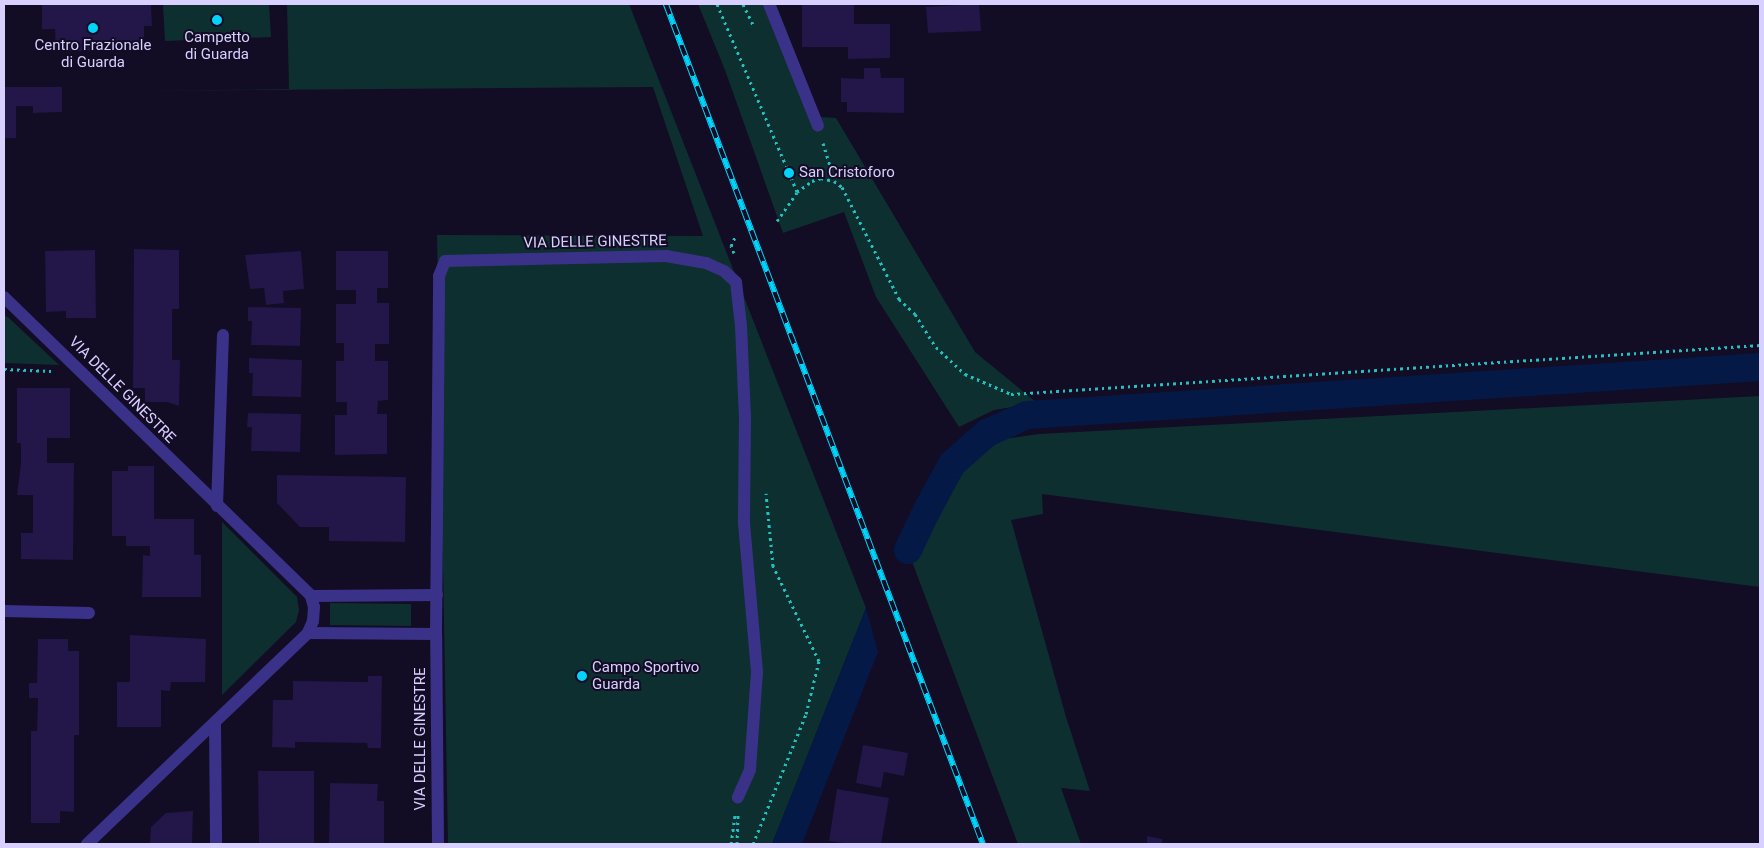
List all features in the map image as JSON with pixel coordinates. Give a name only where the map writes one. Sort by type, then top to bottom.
[{"type":"street","points":[[769,4],[818,126]]},
{"type":"street","name":"VIA DELLE GINESTRE","points":[[438,844],[436,634],[439,276],[445,261],[666,256],[706,262],[724,271],[736,282],[741,326],[745,419],[744,523],[757,672],[750,770],[738,796]]},
{"type":"street","name":"VIA DELLE GINESTRE","points":[[4,297],[310,596]]},
{"type":"street","points":[[217,506],[223,335]]},
{"type":"street","points":[[87,844],[215,724],[308,633],[313,621],[314,607],[310,596],[437,595]]},
{"type":"street","points":[[4,612],[89,614]]},
{"type":"street","points":[[308,633],[436,634]]},
{"type":"street","points":[[215,724],[216,844]]},
{"type":"path","points":[[717,4],[797,192]]},
{"type":"path","points":[[818,126],[834,181]]},
{"type":"path","points":[[777,221],[797,192],[816,179],[821,178],[834,181],[842,187],[900,299],[915,314],[936,347],[964,374],[1011,394],[1760,346]]},
{"type":"path","points":[[4,369],[59,372]]},
{"type":"path","points":[[752,844],[806,714],[819,661],[773,566],[766,491]]},
{"type":"path","points":[[731,844],[738,796]]},
{"type":"path","points":[[737,844],[738,796]]},
{"type":"green space","name":"Campetto di Guarda","points":[[163,4],[269,4],[271,37],[165,41]]},
{"type":"green space","points":[[287,4],[629,4],[866,608],[772,844],[448,844],[437,235],[703,236],[653,87],[128,91],[289,89]]},
{"type":"green space","points":[[698,4],[776,4],[820,117],[836,118],[975,352],[1037,403],[994,410],[959,427],[876,297],[844,212],[783,233],[725,70]]},
{"type":"green space","points":[[4,315],[9,318],[59,365],[4,363]]},
{"type":"green space","points":[[1760,396],[1760,587],[1042,494],[1043,514],[1011,520],[1066,717],[1090,791],[1061,788],[1081,844],[1018,844],[910,556],[954,474],[982,448],[1004,439],[1039,434]]},
{"type":"green space","points":[[222,522],[297,597],[299,610],[296,622],[222,695]]},
{"type":"green space","points":[[330,603],[411,604],[411,626],[330,625]]},
{"type":"water","points":[[866,608],[878,652],[802,844],[772,844]]},
{"type":"building","name":"Centro Frazionale di Guarda","points":[[42,4],[151,4],[152,26],[144,26],[144,49],[56,52],[55,29],[42,29]]},
{"type":"building","points":[[802,4],[854,4],[854,24],[890,24],[890,58],[848,59],[848,47],[802,47]]},
{"type":"building","points":[[979,4],[981,31],[928,33],[926,7]]},
{"type":"building","points":[[864,68],[880,68],[881,78],[904,78],[904,113],[847,112],[847,102],[841,102],[841,78],[864,79]]},
{"type":"building","points":[[4,87],[62,87],[62,112],[33,113],[33,106],[16,106],[16,138],[4,138]]},
{"type":"building","points":[[134,249],[179,250],[179,309],[172,309],[172,360],[180,360],[179,406],[167,402],[145,402],[145,388],[133,388]]},
{"type":"building","points":[[95,250],[96,318],[66,318],[66,311],[46,312],[45,251]]},
{"type":"building","points":[[301,251],[304,289],[283,291],[284,303],[266,305],[264,288],[250,289],[245,255]]},
{"type":"building","points":[[336,251],[388,251],[388,288],[377,288],[377,303],[389,303],[389,344],[375,344],[375,361],[388,361],[388,400],[378,401],[377,414],[387,414],[387,454],[335,455],[335,415],[347,415],[347,402],[336,402],[336,361],[344,361],[344,343],[336,343],[336,304],[356,304],[356,290],[336,290]]},
{"type":"building","points":[[248,307],[301,308],[300,346],[251,345],[252,321],[248,321]]},
{"type":"building","points":[[249,358],[302,360],[301,397],[252,396],[253,373],[249,373]]},
{"type":"building","points":[[17,388],[70,388],[70,438],[47,438],[47,463],[74,463],[73,560],[21,559],[21,533],[33,533],[33,495],[17,495],[21,463],[21,443],[17,443]]},
{"type":"building","points":[[248,413],[301,414],[300,452],[251,451],[252,427],[247,427]]},
{"type":"building","points":[[128,466],[154,466],[154,519],[194,519],[194,555],[201,555],[201,597],[142,597],[143,555],[150,556],[150,546],[126,546],[126,536],[112,536],[112,471],[128,471]]},
{"type":"building","points":[[277,475],[406,477],[405,542],[329,541],[329,527],[300,527],[277,503]]},
{"type":"building","points":[[130,635],[206,639],[205,682],[171,682],[170,691],[161,690],[161,727],[117,727],[117,682],[130,682]]},
{"type":"building","points":[[38,639],[68,639],[68,651],[79,651],[79,735],[74,735],[74,812],[60,811],[60,823],[31,823],[31,731],[37,731],[38,698],[29,698],[29,683],[37,683]]},
{"type":"building","points":[[368,676],[382,676],[381,748],[368,748],[367,743],[295,742],[295,748],[272,747],[273,700],[293,700],[293,681],[368,682]]},
{"type":"building","points":[[863,745],[908,753],[904,776],[884,772],[881,788],[856,783]]},
{"type":"building","points":[[258,771],[314,771],[314,844],[259,844]]},
{"type":"building","points":[[330,783],[378,784],[377,801],[384,801],[384,844],[329,844]]},
{"type":"building","points":[[837,789],[889,798],[881,844],[851,844],[829,841]]},
{"type":"building","points":[[193,811],[192,844],[150,844],[151,827],[166,813]]},
{"type":"building","points":[[1147,836],[1162,839],[1162,844],[1147,844]]},
{"type":"waterway","points":[[908,550],[952,464],[987,433],[1027,415],[1760,367]]},
{"type":"railway","points":[[666,4],[983,844]]},
{"type":"place","name":"Campetto di Guarda","points":[[217,20]]},
{"type":"place","name":"Centro Frazionale di Guarda","points":[[93,28]]},
{"type":"place","name":"San Cristoforo","points":[[789,173]]},
{"type":"place","name":"Campo Sportivo Guarda","points":[[582,676]]}]
